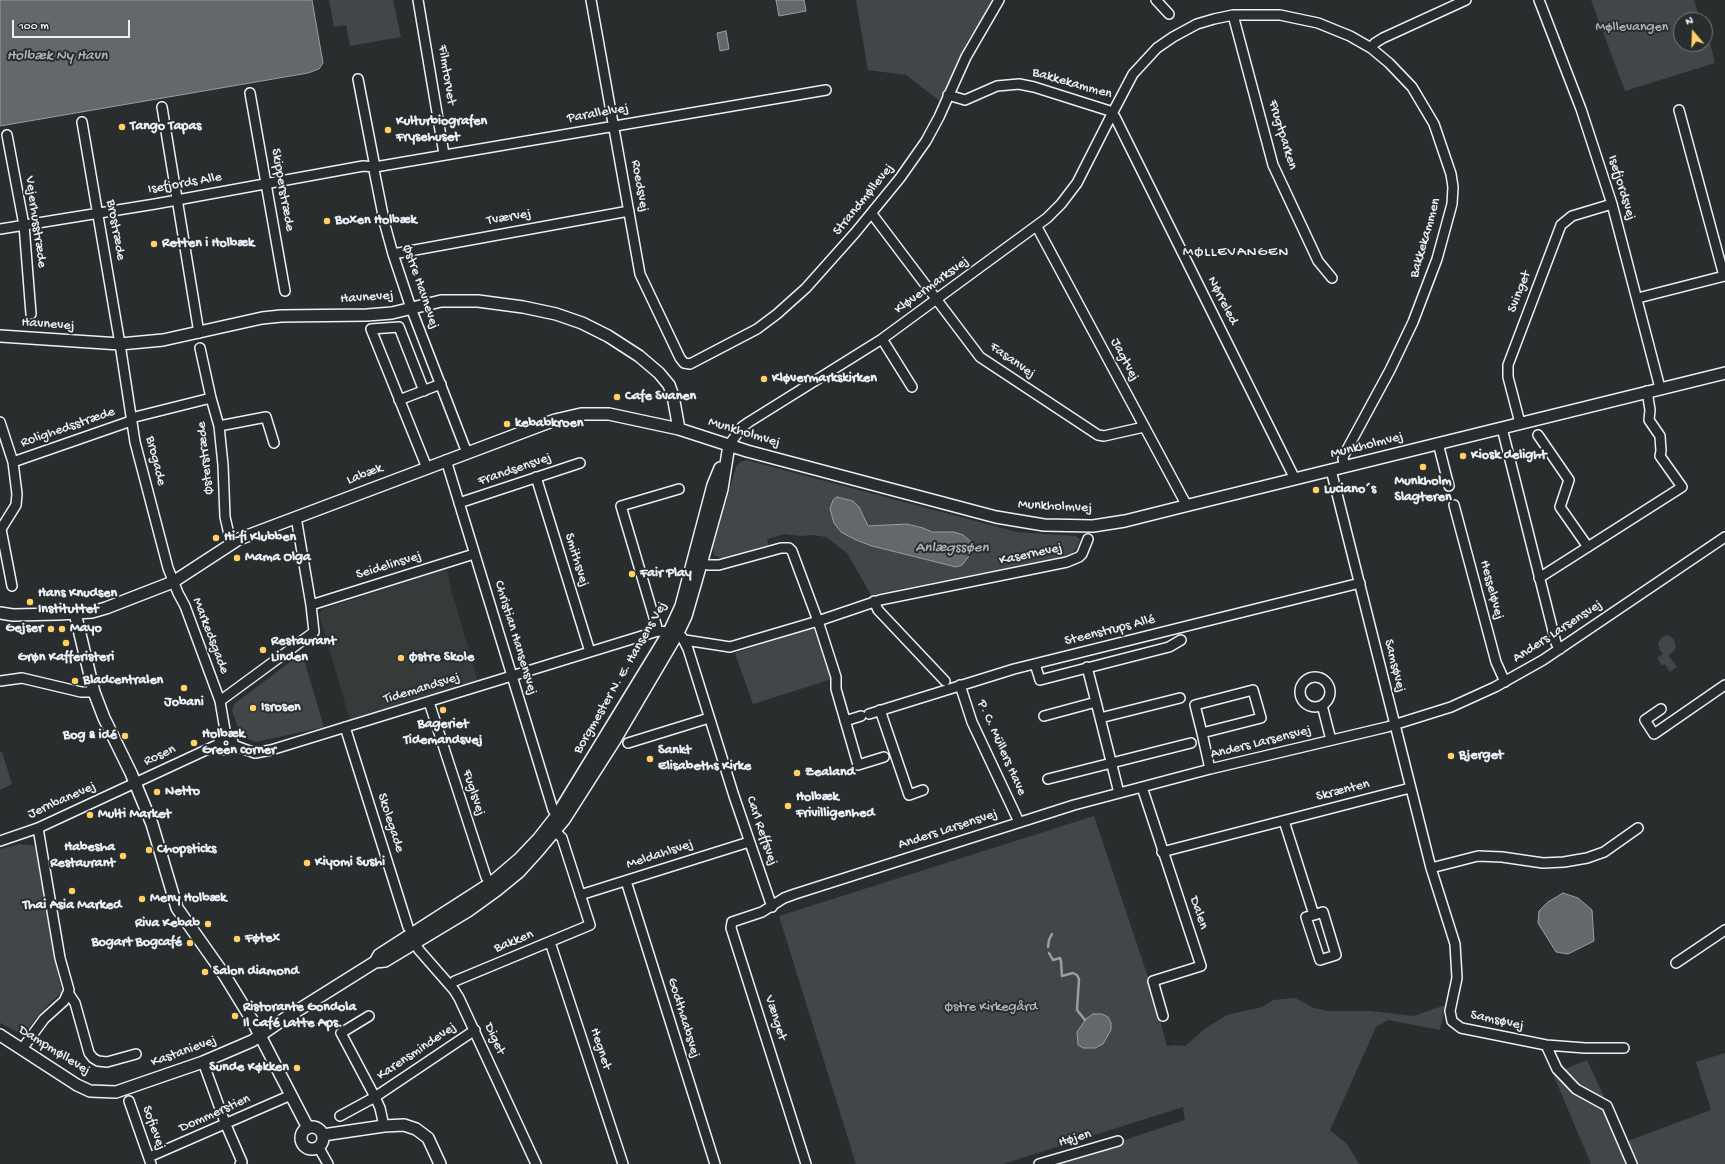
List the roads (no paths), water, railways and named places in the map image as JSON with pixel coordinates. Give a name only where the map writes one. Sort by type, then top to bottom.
[{"type":"street","name":"Filmtorvet","points":[[418,0],[444,154]]},
{"type":"street","name":"Roedsvej","points":[[591,0],[642,278],[682,361],[690,364]]},
{"type":"street","name":"Strandmøllevej","points":[[690,364],[757,328],[777,314],[806,288],[872,214],[926,141],[974,41],[1000,0]]},
{"type":"street","points":[[1156,0],[1169,14]]},
{"type":"street","points":[[1371,48],[1375,43],[1383,38],[1466,0]]},
{"type":"street","name":"Isefjordsvej","points":[[1539,0],[1581,109],[1612,204],[1638,298],[1660,388]]},
{"type":"street","name":"Bakkekammen","points":[[948,95],[965,100],[997,86],[1019,84],[1112,114],[1133,74],[1157,48],[1177,34],[1197,24],[1233,15],[1280,15],[1300,18],[1332,28],[1371,48],[1405,79],[1421,100],[1432,120],[1449,165],[1453,183],[1453,195],[1448,222],[1437,259],[1413,322],[1390,370],[1344,455],[1343,459],[1345,466]]},
{"type":"street","name":"Frugtparken","points":[[1233,15],[1274,165],[1318,260],[1332,278]]},
{"type":"street","name":"Østre Havnevej","points":[[358,78],[375,167],[374,170],[385,225],[393,254],[411,308],[467,452]]},
{"type":"street","name":"Parallelvej","points":[[375,167],[444,154],[826,90]]},
{"type":"street","name":"Skipperstræde","points":[[250,93],[285,291]]},
{"type":"street","points":[[162,107],[199,333]]},
{"type":"street","points":[[1638,298],[1724,276],[1679,110]]},
{"type":"street","name":"Kløvermarksvej","points":[[729,444],[742,427],[749,422],[882,339],[1036,227],[1061,204],[1077,183],[1112,114]]},
{"type":"street","name":"Nørreled","points":[[1112,114],[1115,117],[1295,479]]},
{"type":"street","name":"Brostræde","points":[[82,122],[120,344]]},
{"type":"street","name":"Vejerhusstræde","points":[[7,135],[24,225],[31,314]]},
{"type":"street","name":"Isefjords Alle","points":[[0,229],[177,200],[363,166],[375,167]]},
{"type":"street","name":"Svinget","points":[[1520,423],[1508,377],[1508,365],[1560,225],[1572,216],[1612,204]]},
{"type":"street","name":"Tværvej","points":[[393,254],[629,211]]},
{"type":"street","name":"Fasanvej","points":[[872,214],[980,357],[1093,433],[1104,436],[1144,427]]},
{"type":"street","name":"Jagtvej","points":[[1036,227],[1187,506]]},
{"type":"street","name":"Havnevej","points":[[0,336],[120,344],[163,340],[262,318],[281,316],[367,315],[392,313],[442,301],[478,301],[523,307],[556,314],[582,323],[608,336],[639,356],[669,385],[674,396],[679,430]]},
{"type":"street","points":[[424,390],[400,327],[371,329],[427,468]]},
{"type":"street","points":[[882,339],[912,387]]},
{"type":"street","name":"Brogade","points":[[120,344],[135,442],[160,541],[174,582]]},
{"type":"street","name":"Østerstræde","points":[[200,348],[219,426],[223,465],[225,517],[231,543]]},
{"type":"street","name":"Munkholmvej","points":[[679,430],[755,453],[960,508],[1012,520],[1044,525],[1093,526],[1125,521],[1187,506],[1647,391],[1725,373]]},
{"type":"street","points":[[399,400],[441,384]]},
{"type":"street","points":[[1539,578],[1682,487],[1660,456],[1662,451],[1660,436],[1649,420],[1650,410],[1647,391]]},
{"type":"street","name":"Rolighedsstræde","points":[[13,462],[131,420],[211,398]]},
{"type":"street","name":"Labæk","points":[[0,613],[13,615],[76,614],[106,608],[174,582],[231,543],[467,452],[555,420],[581,414],[609,414],[679,430]]},
{"type":"street","points":[[219,426],[266,417],[274,443]]},
{"type":"street","points":[[0,422],[13,462],[16,486],[16,504],[1,529],[12,586]]},
{"type":"street","points":[[1502,428],[1556,643],[1560,649]]},
{"type":"street","points":[[1538,435],[1569,480],[1560,507],[1588,548]]},
{"type":"street","points":[[1438,443],[1449,486]]},
{"type":"street","name":"Borgmester N. E. Hansens Vej","points":[[261,1036],[284,1019],[375,962],[385,961],[411,935],[468,911],[494,887],[518,872],[553,828],[608,752],[672,634],[686,616],[697,563],[722,489],[729,444]]},
{"type":"street","name":"Christian Hansensvej","points":[[446,460],[553,810],[561,817]]},
{"type":"street","name":"Frandsensvej","points":[[459,503],[580,463]]},
{"type":"street","name":"Samsøvej","points":[[1331,470],[1431,868],[1454,938],[1457,978],[1450,1011],[1452,1021],[1461,1028],[1546,1045],[1586,1048],[1624,1048]]},
{"type":"street","name":"Smithsvej","points":[[536,477],[590,652]]},
{"type":"street","name":"Carl Reffsvej","points":[[679,489],[621,506],[672,634],[710,718],[749,842],[772,907]]},
{"type":"street","name":"Hesseløvej","points":[[1454,505],[1496,662],[1505,682]]},
{"type":"street","points":[[220,701],[314,632],[312,605],[296,517]]},
{"type":"street","name":"Anders Larsensvej","points":[[772,907],[784,898],[795,894],[1019,822],[1142,787],[1394,725],[1451,707],[1505,682],[1560,649],[1725,537]]},
{"type":"street","name":"Kasernevej","points":[[672,634],[730,647],[874,601],[1067,562],[1079,557],[1082,554],[1088,538]]},
{"type":"street","points":[[697,563],[719,565],[781,548],[789,548],[795,555],[818,620],[836,677],[836,689],[858,765],[884,757]]},
{"type":"street","name":"Seidelinsvej","points":[[312,605],[474,554]]},
{"type":"street","name":"Markedsgade","points":[[174,582],[185,606],[220,701],[226,736]]},
{"type":"street","name":"Steenstrups Allé","points":[[845,721],[960,685],[1035,664],[1360,583]]},
{"type":"street","points":[[874,601],[878,610],[945,681]]},
{"type":"street","points":[[76,614],[94,692],[104,718],[135,783],[152,824],[177,908],[225,976],[261,1036],[308,1128]]},
{"type":"street","name":"Tidemandsvej","points":[[233,745],[255,753],[277,748],[590,652],[672,634]]},
{"type":"street","points":[[1035,664],[1040,680],[1169,647],[1181,640]]},
{"type":"street","points":[[1087,668],[1119,793]]},
{"type":"street","points":[[0,681],[22,678],[81,692],[94,692]]},
{"type":"street","name":"P. C. Müllers Have","points":[[960,685],[972,722],[1019,822]]},
{"type":"street","points":[[1661,709],[1645,720],[1654,734],[1725,685]]},
{"type":"street","points":[[1202,733],[1261,718],[1253,690],[1195,705],[1210,770]]},
{"type":"street","points":[[1100,718],[1180,698]]},
{"type":"street","name":"Fuglsvej","points":[[429,702],[486,877],[494,887]]},
{"type":"street","points":[[1044,716],[1096,702]]},
{"type":"street","points":[[1322,705],[1332,740]]},
{"type":"street","points":[[880,710],[909,795],[923,790]]},
{"type":"street","points":[[628,743],[710,718]]},
{"type":"street","name":"Skolegade","points":[[345,727],[411,935]]},
{"type":"street","points":[[226,736],[232,739],[233,745],[231,748],[226,750],[222,749],[219,744],[221,737],[226,736]]},
{"type":"street","points":[[1048,779],[1191,743]]},
{"type":"street","name":"Rosen","points":[[135,783],[219,744]]},
{"type":"street","name":"Jernbanevej","points":[[0,841],[38,828],[135,783]]},
{"type":"street","name":"Dalen","points":[[1142,787],[1162,852],[1201,966],[1153,981],[1163,1016]]},
{"type":"street","name":"Skrænten","points":[[1162,852],[1410,788]]},
{"type":"street","points":[[1284,821],[1314,915]]},
{"type":"street","points":[[22,1049],[41,1022],[64,1001],[68,994],[69,985],[60,958],[38,828]]},
{"type":"street","points":[[553,828],[562,838],[580,895]]},
{"type":"street","points":[[1431,868],[1478,856],[1502,857],[1543,863],[1564,862],[1587,858],[1604,852],[1638,828]]},
{"type":"street","name":"Meldahlsvej","points":[[580,895],[749,842]]},
{"type":"street","name":"Godthaabsvej","points":[[626,881],[715,1164]]},
{"type":"street","name":"Bakken","points":[[450,985],[455,981],[590,925],[580,895]]},
{"type":"street","name":"Vænget","points":[[772,907],[733,922],[731,928],[806,1164]]},
{"type":"street","points":[[1323,912],[1336,955],[1320,960],[1306,917],[1314,915],[1323,912]]},
{"type":"street","points":[[1676,963],[1725,930]]},
{"type":"street","name":"Diget","points":[[411,935],[459,998],[536,1164]]},
{"type":"street","name":"Hegnet","points":[[550,942],[623,1164]]},
{"type":"street","points":[[68,994],[74,1003],[89,1053],[93,1058],[98,1061],[107,1062],[136,1054]]},
{"type":"street","name":"Karensmindevej","points":[[369,1016],[341,1033],[375,1097],[380,1108],[384,1126]]},
{"type":"street","name":"Karensmindevej","points":[[340,1116],[375,1097],[475,1030]]},
{"type":"street","name":"Dampmøllevej","points":[[0,1035],[77,1085],[90,1091],[116,1092]]},
{"type":"street","name":"Kastanievej","points":[[116,1092],[203,1062],[261,1036]]},
{"type":"street","points":[[1546,1045],[1557,1069],[1576,1089],[1607,1106],[1632,1164]]},
{"type":"street","points":[[203,1062],[226,1125],[242,1162],[240,1164]]},
{"type":"street","name":"Dommerstien","points":[[149,1162],[291,1095]]},
{"type":"street","name":"Sofievej","points":[[129,1101],[149,1162]]},
{"type":"street","points":[[323,1135],[384,1126],[404,1125],[416,1129],[428,1138],[440,1164]]},
{"type":"street","points":[[315,1127],[323,1135],[323,1142],[319,1148],[315,1149],[308,1149],[303,1144],[301,1137],[308,1128],[315,1127]]},
{"type":"street","name":"Højen","points":[[1039,1164],[1118,1141]]},
{"type":"street","points":[[319,1148],[328,1164]]},
{"type":"water","name":"Holbæk Ny Havn","points":[[0,0],[312,0],[323,63],[319,69],[308,73],[0,126]]},
{"type":"water","points":[[776,0],[804,0],[806,11],[779,16]]},
{"type":"water","points":[[726,31],[729,49],[720,51],[717,33]]},
{"type":"water","name":"Anlægssøen","points":[[837,497],[853,501],[859,507],[868,526],[907,524],[932,532],[954,532],[963,535],[970,541],[973,545],[972,552],[962,565],[956,567],[872,546],[856,540],[841,532],[834,523],[830,509],[833,500]]},
{"type":"water","points":[[1563,893],[1578,898],[1592,910],[1594,941],[1568,954],[1556,952],[1538,923],[1539,911],[1548,902]]},
{"type":"water","points":[[1093,1014],[1102,1014],[1108,1017],[1111,1023],[1111,1030],[1103,1044],[1095,1048],[1083,1048],[1078,1045],[1077,1032],[1086,1019]]},
{"type":"waterway","points":[[1048,947],[1052,934]]},
{"type":"waterway","points":[[1049,953],[1053,960],[1060,958],[1062,976],[1073,973],[1077,975],[1079,979],[1077,1010],[1085,1020]]},
{"type":"place","name":"Tango Tapas","points":[[122,127]]},
{"type":"place","name":"Kulturbiografen Frysehuset","points":[[388,130]]},
{"type":"place","name":"Boxen Holbæk","points":[[327,221]]},
{"type":"place","name":"Retten i Holbæk","points":[[154,244]]},
{"type":"place","name":"Kløvermarkskirken","points":[[764,379]]},
{"type":"place","name":"Cafe Svanen","points":[[617,397]]},
{"type":"place","name":"kebabkroen","points":[[507,424]]},
{"type":"place","name":"Kiosk delight","points":[[1463,456]]},
{"type":"place","name":"Munkholm Slagteren","points":[[1423,467]]},
{"type":"place","name":"Luciano´s","points":[[1316,490]]},
{"type":"place","name":"Hi-fi Klubben","points":[[216,538]]},
{"type":"place","name":"Mama Olga","points":[[237,558]]},
{"type":"place","name":"Fair Play","points":[[632,574]]},
{"type":"place","name":"Hans Knudsen Instituttet","points":[[30,602]]},
{"type":"place","name":"Gejser","points":[[51,629]]},
{"type":"place","name":"Mayo","points":[[62,629]]},
{"type":"place","name":"Grøn Kafferisteri","points":[[66,643]]},
{"type":"place","name":"Restaurant Linden","points":[[263,650]]},
{"type":"place","name":"Østre Skole","points":[[401,658]]},
{"type":"place","name":"Bladcentralen","points":[[75,681]]},
{"type":"place","name":"Jobani","points":[[184,688]]},
{"type":"place","name":"Isrosen","points":[[253,708]]},
{"type":"place","name":"Bageriet Tidemandsvej","points":[[443,710]]},
{"type":"place","name":"Bog & idé","points":[[125,736]]},
{"type":"place","name":"Holbæk Green corner","points":[[194,743]]},
{"type":"place","name":"Bjerget","points":[[1451,756]]},
{"type":"place","name":"Sankt Elisabeths Kirke","points":[[650,759]]},
{"type":"place","name":"Zealand","points":[[797,773]]},
{"type":"place","name":"Netto","points":[[157,792]]},
{"type":"place","name":"Holbæk Frivilligenhed","points":[[788,806]]},
{"type":"place","name":"Multi Market","points":[[90,815]]},
{"type":"place","name":"Chopsticks","points":[[149,850]]},
{"type":"place","name":"Habesha Restaurant","points":[[123,856]]},
{"type":"place","name":"Kiyomi Sushi","points":[[307,863]]},
{"type":"place","name":"Thai Asia Marked","points":[[72,891]]},
{"type":"place","name":"Meny Holbæk","points":[[142,899]]},
{"type":"place","name":"Riva Kebab","points":[[208,924]]},
{"type":"place","name":"Føtex","points":[[237,939]]},
{"type":"place","name":"Bogart Bogcafé","points":[[190,943]]},
{"type":"place","name":"Salon diamond","points":[[205,972]]},
{"type":"place","name":"Ristorante Gondola Il Café Latte Aps.","points":[[235,1016]]},
{"type":"place","name":"Sunde Køkken","points":[[297,1068]]},
{"type":"district","name":"MØLLEVANGEN","points":[[1236,253]]},
{"type":"park label","name":"Møllevangen","points":[[1632,28]]},
{"type":"park label","name":"Østre Kirkegård","points":[[991,1008]]}]
